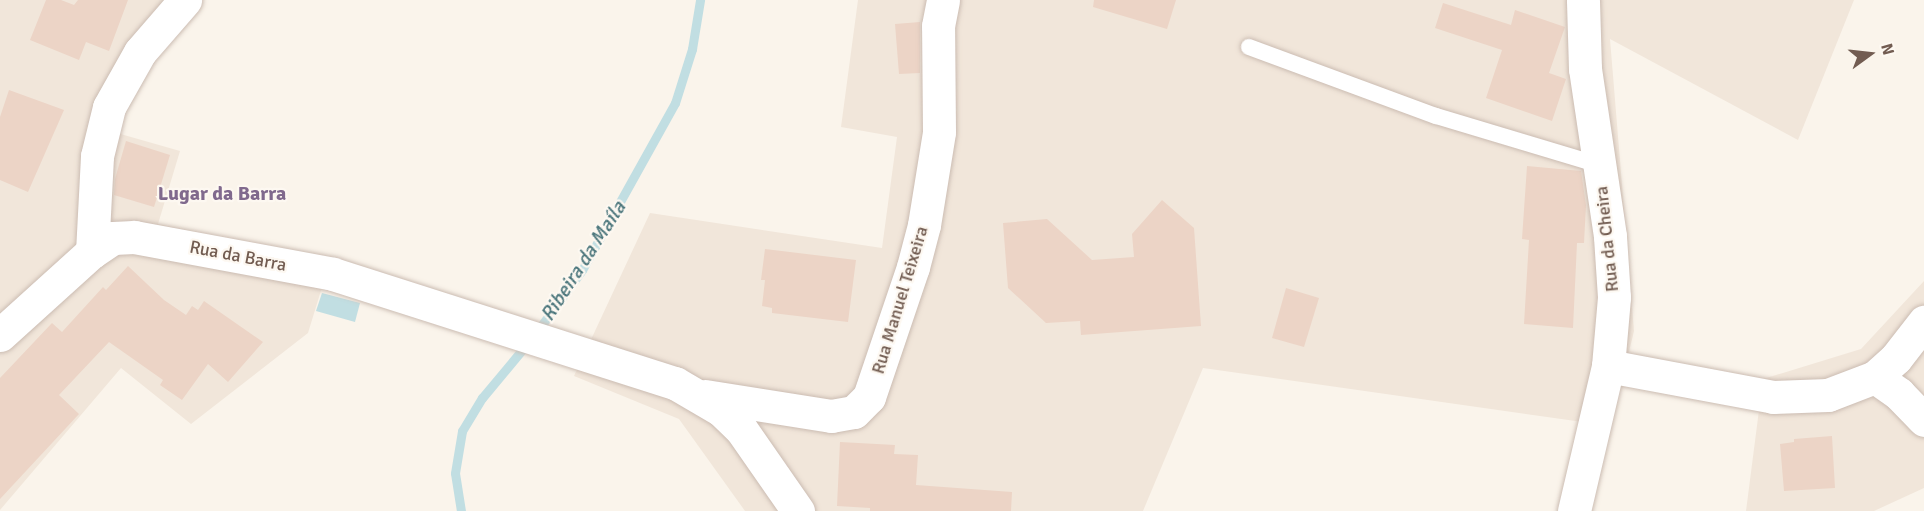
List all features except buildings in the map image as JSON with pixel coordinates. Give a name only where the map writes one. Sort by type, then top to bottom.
[{"type":"street","points":[[92,252],[97,156],[109,107],[140,52],[185,0]]},
{"type":"street","name":"Rua Manuel Teixeira","points":[[698,395],[831,416],[854,412],[863,406],[873,387],[914,267],[933,171],[940,104],[938,26],[943,0]]},
{"type":"street","name":"Rua da Cheira","points":[[1574,511],[1608,366],[1613,320],[1613,266],[1585,69],[1583,0]]},
{"type":"street","name":"Rua da Barra","points":[[0,335],[92,252],[113,238],[134,237],[333,274],[551,341],[653,375],[698,395]]},
{"type":"street","points":[[1608,366],[1773,397],[1828,395],[1875,377],[1896,358],[1924,322]]},
{"type":"street","points":[[1875,377],[1899,394],[1924,420]]},
{"type":"street","points":[[698,395],[721,410],[741,429],[798,511]]},
{"type":"lane","points":[[1249,47],[1436,116],[1599,165]]},
{"type":"shaded area","points":[[0,0],[197,0],[173,26],[110,131],[180,151],[158,224],[330,261],[308,333],[191,424],[121,368],[0,510]]},
{"type":"shaded area","points":[[858,0],[1854,0],[1798,140],[1610,39],[1634,331],[1611,426],[1203,368],[1143,511],[745,511],[679,419],[574,376],[650,213],[882,248],[897,137],[841,127]]},
{"type":"shaded area","points":[[1924,281],[1924,488],[1874,511],[1746,511],[1763,379],[1861,349]]},
{"type":"water","points":[[322,293],[360,303],[355,322],[316,311]]},
{"type":"waterway","name":"Ribeira da Maíla","points":[[536,333],[582,270],[675,103],[692,49],[700,0]]},
{"type":"waterway","name":"Ribeira da Maíla","points":[[461,511],[455,473],[462,431],[482,398],[527,344]]},
{"type":"district","name":"Lugar da Barra","points":[[222,193]]}]
